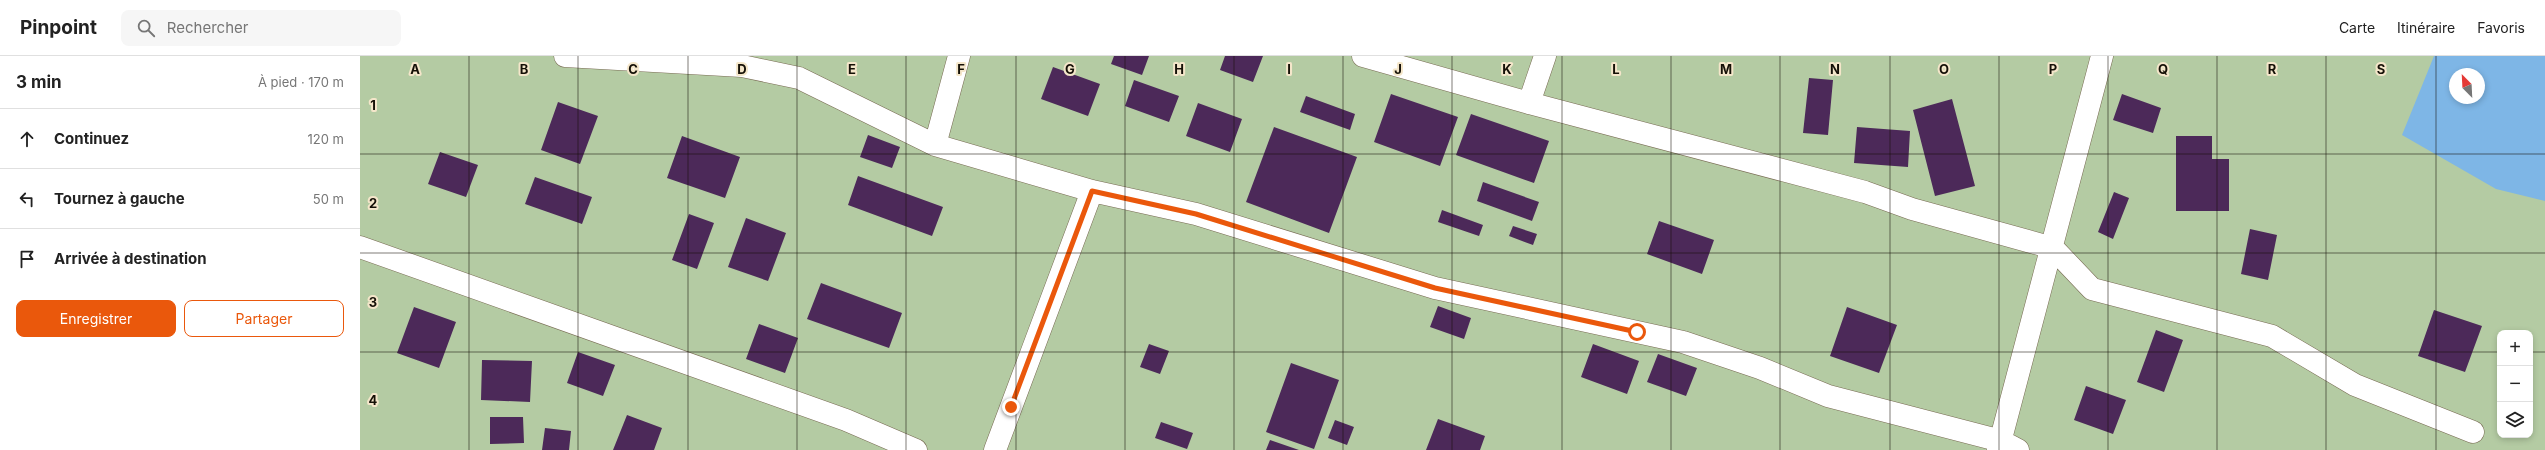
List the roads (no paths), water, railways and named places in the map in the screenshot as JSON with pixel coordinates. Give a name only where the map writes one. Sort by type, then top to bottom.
[{"type":"street","points":[[565,56],[742,66],[799,78],[935,145],[1092,191],[1196,214],[1435,288],[1683,342],[1760,368],[1828,396],[2005,447],[2100,57]]},
{"type":"street","points":[[935,145],[959,56]]},
{"type":"street","points":[[1363,56],[1530,103],[1865,192],[1912,208],[2053,248],[2092,289],[2272,336],[2355,385],[2473,432]]},
{"type":"street","points":[[1530,103],[1546,56]]},
{"type":"street","points":[[995,450],[1092,191]]},
{"type":"street","points":[[360,247],[846,420],[916,450]]},
{"type":"water","points":[[2434,56],[2545,56],[2545,201],[2496,189],[2402,135]]}]
